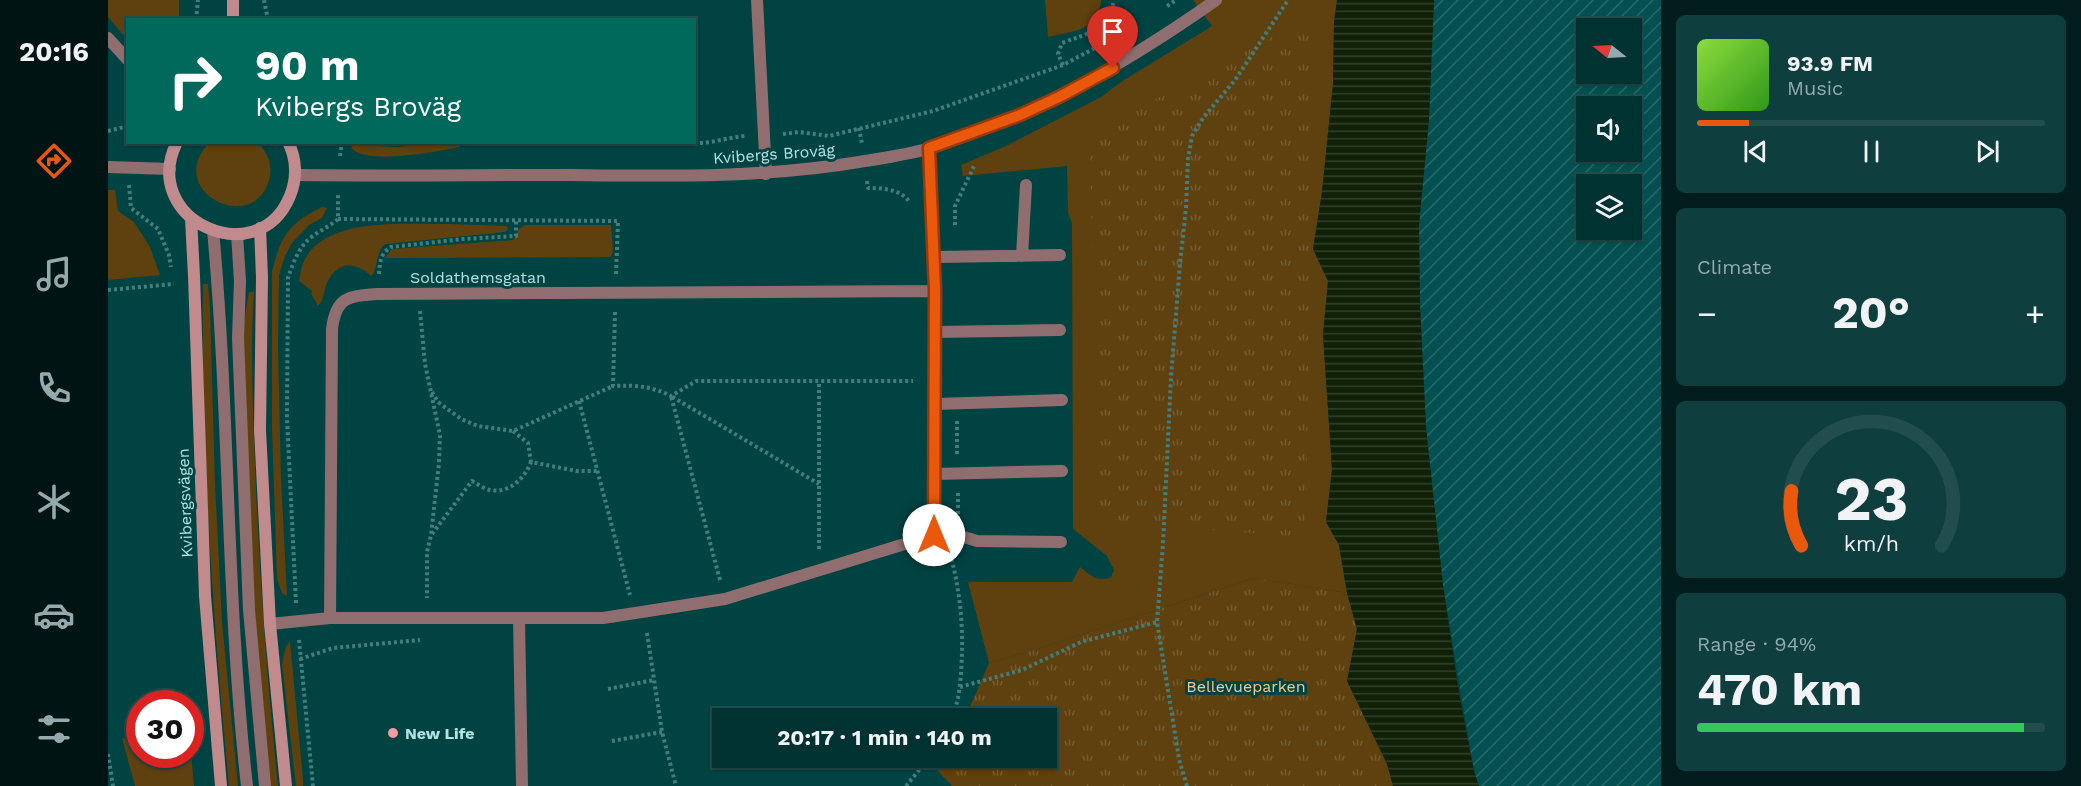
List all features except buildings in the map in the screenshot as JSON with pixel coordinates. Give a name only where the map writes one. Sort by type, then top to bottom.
[{"type":"street","points":[[233,0],[233,18]]},
{"type":"street","points":[[757,0],[766,174]]},
{"type":"street","name":"Kvibergs Broväg","points":[[295,175],[689,176],[766,174],[864,161],[929,148],[1020,115],[1059,97],[1131,58],[1215,0]]},
{"type":"street","points":[[108,38],[126,58]]},
{"type":"street","name":"Kvibergsvägen","points":[[176,144],[170,169],[175,196],[190,218],[205,596],[221,786]]},
{"type":"street","points":[[190,218],[200,226],[224,234],[237,234],[260,228],[271,221],[288,201],[293,188],[295,175],[293,155],[289,144]]},
{"type":"street","points":[[270,624],[330,618],[603,618],[726,599],[934,535],[935,257],[929,148]]},
{"type":"street","points":[[108,167],[170,169]]},
{"type":"street","points":[[1022,256],[1026,185]]},
{"type":"street","points":[[260,228],[262,289],[260,430],[270,624],[285,786]]},
{"type":"street","points":[[213,230],[228,455],[236,657],[248,786]]},
{"type":"street","points":[[237,234],[240,281],[238,338],[249,610],[265,786]]},
{"type":"street","points":[[935,257],[1060,255]]},
{"type":"street","name":"Soldathemsgatan","points":[[330,618],[332,329],[334,314],[338,306],[346,299],[357,295],[377,294],[935,291]]},
{"type":"street","points":[[935,332],[1060,330]]},
{"type":"street","points":[[935,404],[1062,400]]},
{"type":"street","points":[[934,474],[1062,471]]},
{"type":"street","points":[[934,528],[977,541],[1061,542]]},
{"type":"street","points":[[519,618],[522,786]]},
{"type":"path","points":[[196,18],[198,0]]},
{"type":"path","points":[[264,0],[268,18]]},
{"type":"path","points":[[1063,65],[1058,54],[1062,43],[1089,34],[1102,26],[1111,14],[1114,0]]},
{"type":"path","points":[[1159,12],[1176,0]]},
{"type":"path","points":[[1187,786],[1179,759],[1157,622],[1171,377],[1186,208],[1188,159],[1192,136],[1203,118],[1235,80],[1288,0]]},
{"type":"path","points":[[696,144],[799,132],[829,136],[933,111],[1063,65],[1141,24]]},
{"type":"path","points":[[108,131],[126,126]]},
{"type":"path","points":[[859,128],[868,188],[881,188],[896,192],[908,199],[912,206],[955,206]]},
{"type":"path","points":[[338,219],[338,176],[342,144]]},
{"type":"path","points":[[955,257],[955,206],[975,164]]},
{"type":"path","points":[[108,290],[174,284],[169,255],[158,230],[131,208],[130,166]]},
{"type":"path","points":[[313,786],[297,621],[287,418],[288,278],[294,261],[306,241],[338,219],[618,221],[615,294]]},
{"type":"path","points":[[377,294],[381,257],[384,251],[391,247],[516,236],[516,221]]},
{"type":"path","points":[[408,310],[430,311]]},
{"type":"path","points":[[420,310],[430,389],[440,435],[439,463],[427,552],[427,602]]},
{"type":"path","points":[[604,310],[615,310],[613,387]]},
{"type":"path","points":[[913,370],[913,393]]},
{"type":"path","points":[[671,396],[696,381],[913,381]]},
{"type":"path","points":[[819,382],[819,570]]},
{"type":"path","points":[[513,431],[613,387],[639,385],[671,396],[819,484]]},
{"type":"path","points":[[430,389],[438,402],[461,419],[478,426],[513,431],[528,443],[531,462],[527,473],[517,483],[503,489],[491,490],[472,481],[431,535]]},
{"type":"path","points":[[671,396],[726,599]]},
{"type":"path","points":[[579,401],[634,613]]},
{"type":"path","points":[[956,708],[963,648],[962,609],[957,578],[948,548],[955,534],[958,518],[957,404]]},
{"type":"path","points":[[531,462],[577,471],[597,471]]},
{"type":"path","points":[[960,687],[1022,670],[1081,642],[1157,622]]},
{"type":"path","points":[[636,633],[647,633],[662,732],[676,786]]},
{"type":"path","points":[[300,659],[333,648],[428,640]]},
{"type":"path","points":[[608,689],[654,681]]},
{"type":"path","points":[[612,741],[662,732]]},
{"type":"path","points":[[108,754],[113,786]]},
{"type":"path","points":[[906,786],[921,768]]},
{"type":"shaded area","points":[[1337,0],[1434,0],[1429,120],[1419,225],[1426,428],[1443,585],[1459,693],[1479,786],[1393,786],[1387,764],[1347,681],[1357,629],[1347,593],[1339,545],[1326,522],[1332,469],[1323,335],[1328,281],[1313,249],[1322,192],[1333,84],[1334,22]]},
{"type":"shaded area","points":[[1434,0],[1661,0],[1661,786],[1479,786],[1474,772],[1443,585],[1426,428],[1419,225],[1429,119]]},
{"type":"green space","points":[[108,0],[179,0],[179,18],[126,18],[126,38],[108,17]]},
{"type":"green space","points":[[1045,0],[1101,0],[1099,10],[1090,24],[1075,31],[1048,37]]},
{"type":"green space","points":[[1193,0],[1337,0],[1334,22],[1333,84],[1322,192],[1313,249],[1328,281],[1323,335],[1332,469],[1326,522],[1339,545],[1347,593],[1254,578],[989,663],[968,582],[1072,582],[1080,567],[1094,577],[1102,579],[1111,577],[1114,570],[1107,556],[1073,529],[1072,223],[1068,213],[1067,166],[963,176],[961,165],[1006,146],[1101,97],[1121,82],[1212,26]]},
{"type":"green space","points":[[1312,16],[1306,537],[1097,521],[1090,134]]},
{"type":"green space","points":[[208,144],[259,144],[269,162],[270,176],[262,194],[249,204],[233,206],[217,202],[204,192],[197,178],[198,161]]},
{"type":"green space","points":[[354,144],[399,147],[418,144],[460,144],[460,147],[387,157],[360,153],[351,148]]},
{"type":"green space","points":[[108,190],[115,190],[118,211],[134,222],[150,247],[160,275],[108,280]]},
{"type":"green space","points":[[322,207],[327,208],[322,218],[309,225],[292,243],[279,275],[281,479],[287,596],[282,593],[277,579],[272,428],[272,272],[279,249],[288,232],[301,219]]},
{"type":"green space","points":[[390,224],[507,226],[508,229],[505,232],[386,244],[380,250],[372,276],[354,266],[343,267],[333,273],[318,306],[311,294],[312,291],[299,281],[303,263],[314,248],[329,237],[347,230]]},
{"type":"green space","points":[[525,225],[611,225],[613,251],[611,257],[385,258],[392,249],[513,240],[519,229]]},
{"type":"green space","points":[[203,284],[208,284],[210,308],[222,622],[238,786],[229,786],[213,598],[206,473]]},
{"type":"green space","points":[[249,292],[254,292],[252,379],[255,466],[267,666],[278,786],[269,786],[251,598],[243,370],[244,321]]},
{"type":"green space","name":"Bellevueparken","points":[[1254,578],[1347,593],[1357,629],[1347,681],[1387,764],[1393,786],[952,786],[937,768],[1057,768],[1057,708],[969,708],[989,663]]},
{"type":"green space","points":[[290,641],[303,786],[296,786],[282,664],[285,649]]},
{"type":"green space","points":[[122,738],[126,738],[126,753]]},
{"type":"green space","points":[[130,768],[192,768],[194,786],[135,786]]},
{"type":"place","name":"New Life","points":[[393,733]]},
{"type":"route","points":[[934,535],[935,257],[929,148],[1020,115],[1113,68]]}]
